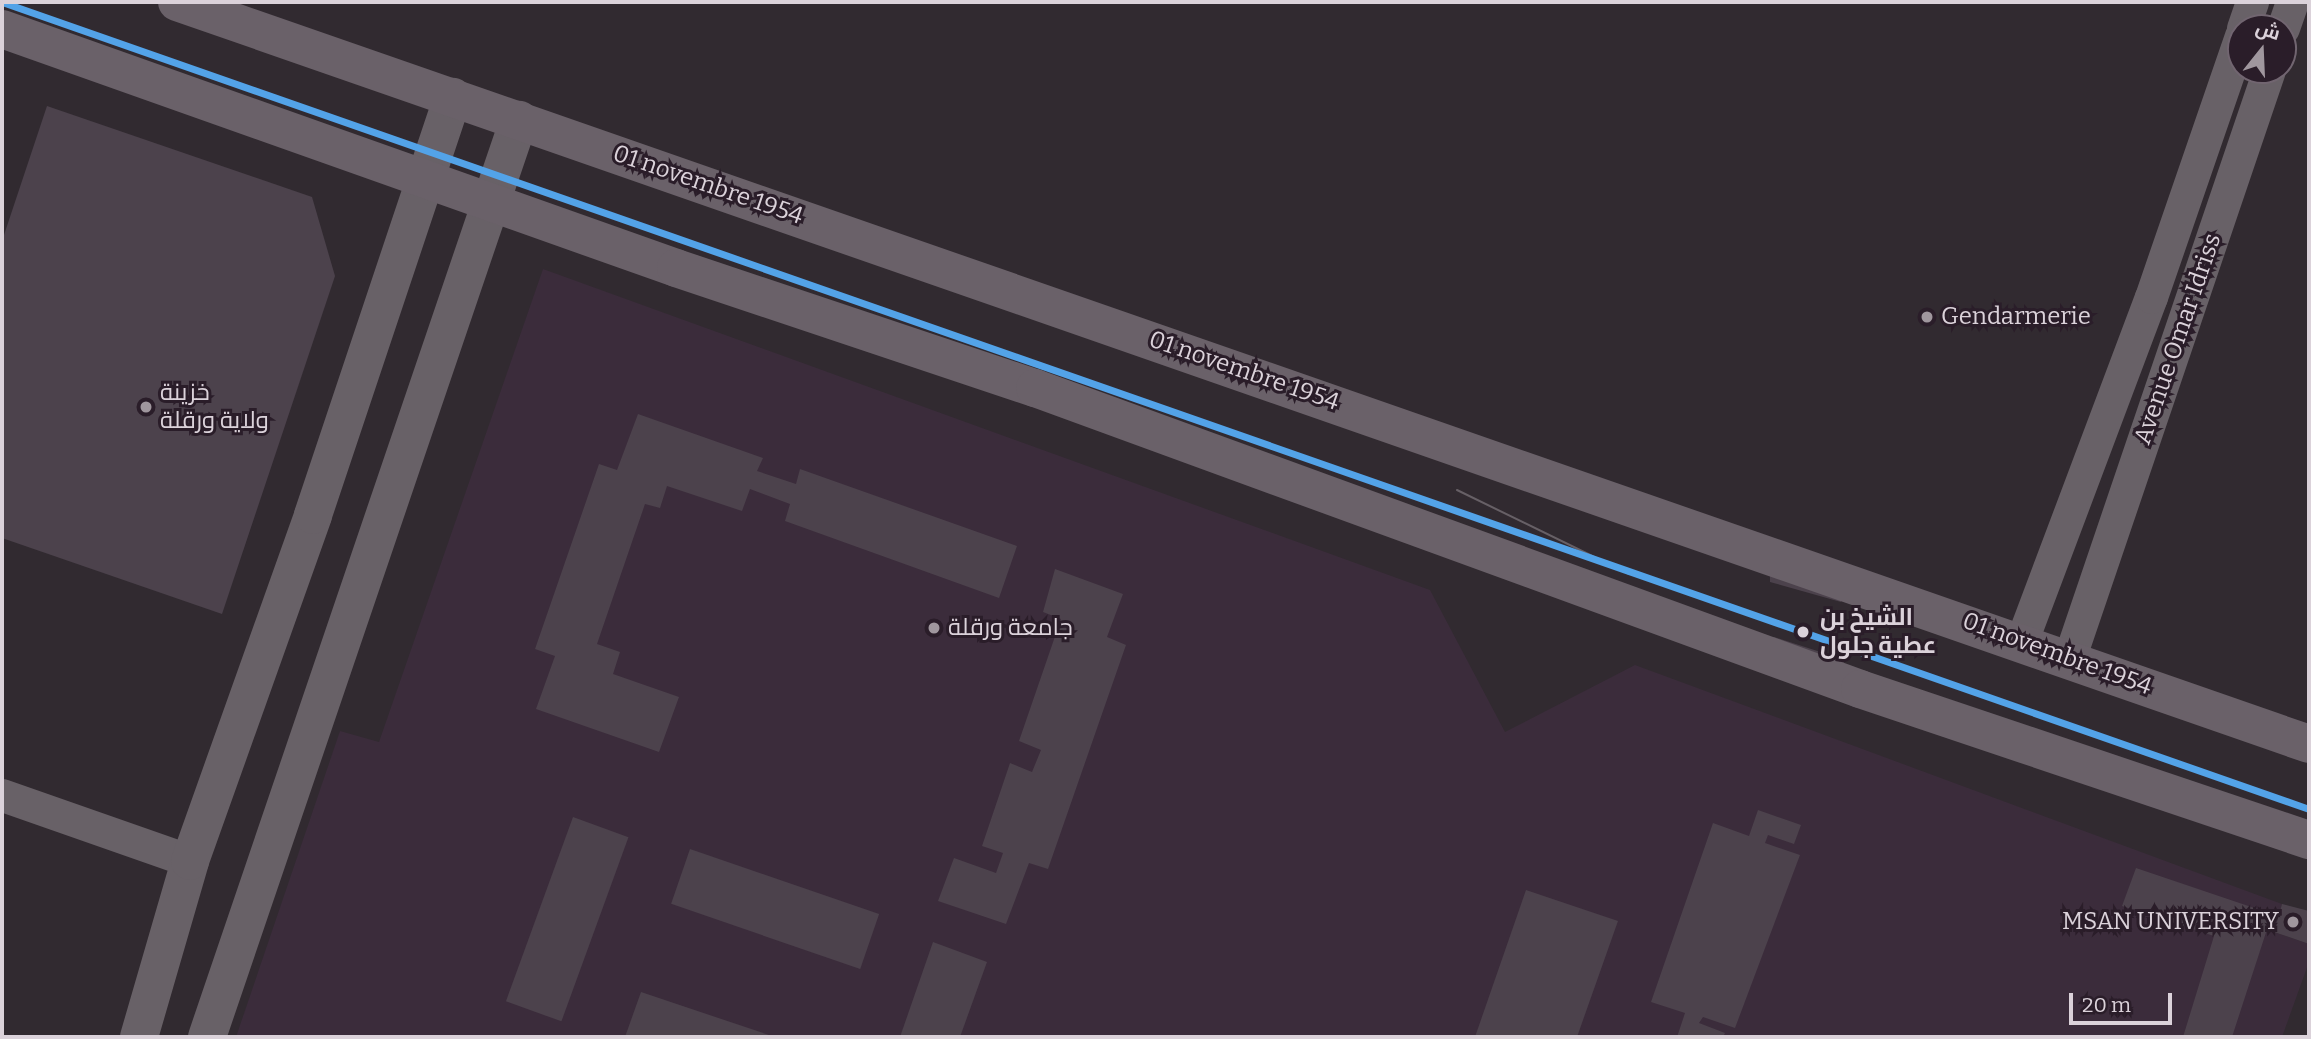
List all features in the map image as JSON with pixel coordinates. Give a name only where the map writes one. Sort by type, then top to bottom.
[{"type":"main road","name":"01 novembre 1954","points":[[177,2],[2022,640],[2309,744]]},
{"type":"main road","points":[[2,29],[489,202],[1035,388],[1860,689],[2309,841]]},
{"type":"street","points":[[2022,640],[2151,297],[2227,76]]},
{"type":"street","name":"Avenue Omar Idriss","points":[[2069,659],[2084,607],[2264,84]]},
{"type":"street","points":[[139,1037],[190,861],[309,528],[453,97]]},
{"type":"street","points":[[207,1037],[519,120]]},
{"type":"street","points":[[2,795],[190,861]]},
{"type":"shaded area","name":"جامعة ورقلة","points":[[543,269],[1430,590],[1505,732],[1635,665],[2282,904],[2274,932],[2309,944],[2309,962],[2282,1037],[236,1037],[340,731],[379,742]]},
{"type":"building","name":"خزينة ولاية ورقلة","points":[[47,106],[312,197],[335,276],[222,614],[2,538],[2,241]]},
{"type":"building","points":[[638,414],[763,458],[757,471],[796,484],[800,469],[1017,546],[999,598],[785,521],[790,504],[750,489],[742,511],[667,486],[660,508],[645,504],[597,644],[620,652],[613,674],[679,697],[659,752],[536,709],[555,656],[535,649],[599,464],[617,470]]},
{"type":"building","points":[[1055,569],[1123,594],[1107,637],[1126,645],[1048,869],[1029,863],[1006,924],[938,901],[954,858],[996,873],[1003,853],[982,846],[1010,763],[1032,772],[1041,750],[1019,741],[1061,619],[1043,612]]},
{"type":"building","points":[[1770,574],[1842,599],[1841,602],[1770,582]]},
{"type":"building","points":[[1771,638],[1842,659],[1844,663]]},
{"type":"building","points":[[1758,810],[1801,825],[1794,844],[1768,835],[1765,843],[1800,855],[1735,1028],[1703,1017],[1699,1023],[1725,1033],[1723,1037],[1677,1037],[1685,1013],[1651,1002],[1713,823],[1749,836]]},
{"type":"building","points":[[573,817],[628,837],[561,1021],[506,1001]]},
{"type":"building","points":[[690,849],[879,914],[860,969],[671,904]]},
{"type":"building","points":[[2136,868],[2272,914],[2232,1037],[2183,1037],[2214,936],[2122,906]]},
{"type":"building","points":[[1526,890],[1618,921],[1577,1037],[1475,1037]]},
{"type":"building","name":"MSAN UNIVERSITY","points":[[2282,904],[2309,911],[2309,944],[2274,932]]},
{"type":"building","points":[[933,942],[987,962],[960,1037],[900,1037]]},
{"type":"building","points":[[641,992],[775,1037],[625,1037]]},
{"type":"tram line","points":[[1457,490],[1629,574]]},
{"type":"transit line","points":[[2,2],[2309,809]]},
{"type":"place","name":"Gendarmerie","points":[[1927,317]]},
{"type":"place","name":"خزينة ولاية ورقلة","points":[[146,407]]},
{"type":"place","name":"جامعة ورقلة","points":[[934,628]]},
{"type":"place","name":"الشيخ بن عطية جلول","points":[[1803,632]]},
{"type":"place","name":"MSAN UNIVERSITY","points":[[2293,922]]}]
